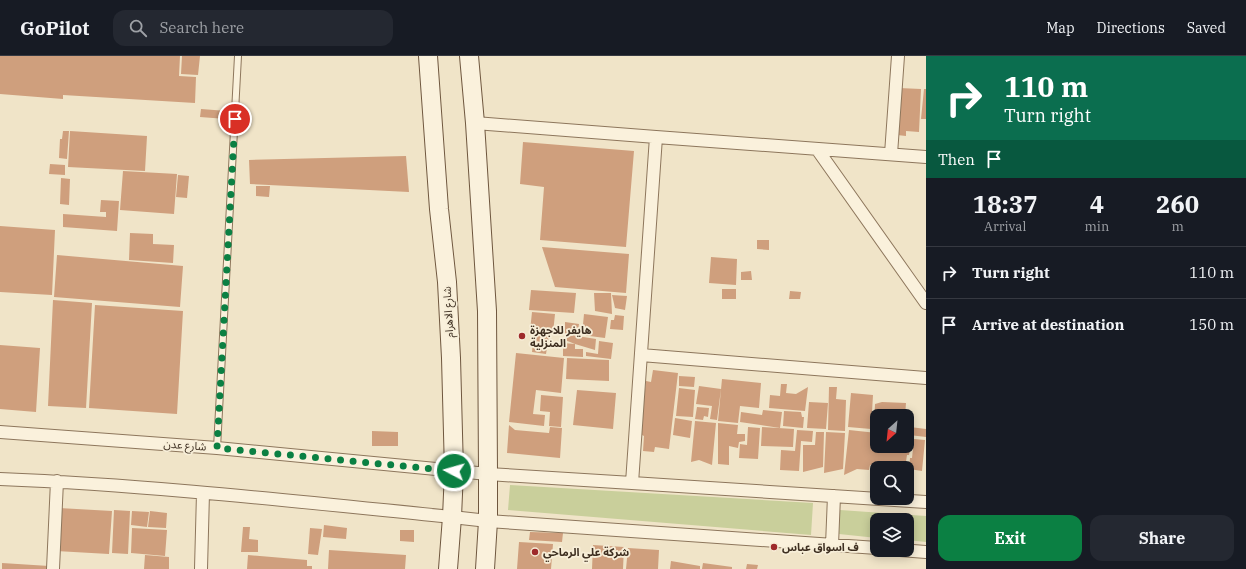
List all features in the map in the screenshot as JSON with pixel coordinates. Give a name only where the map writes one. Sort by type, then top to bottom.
[{"type":"main road","name":"شارع الاهرام","points":[[428,56],[439,209],[447,282],[451,358],[454,471],[448,569]]},
{"type":"main road","points":[[468,56],[475,123],[487,310],[488,521],[484,569]]},
{"type":"street","points":[[890,154],[898,56]]},
{"type":"street","points":[[475,123],[926,157]]},
{"type":"street","points":[[632,482],[656,137]]},
{"type":"street","points":[[817,149],[926,303]]},
{"type":"street","points":[[641,355],[926,378]]},
{"type":"street","name":"شارع عدن","points":[[0,432],[217,448],[488,474],[632,482],[926,502]]},
{"type":"street","points":[[0,479],[58,481],[203,493],[488,521],[870,548]]},
{"type":"street","points":[[53,569],[58,481]]},
{"type":"street","points":[[201,569],[203,493]]},
{"type":"street","points":[[832,545],[834,496]]},
{"type":"street","points":[[914,551],[926,552]]},
{"type":"lane","points":[[217,448],[238,56]]},
{"type":"green space","points":[[510,485],[813,503],[811,535],[508,510]]},
{"type":"green space","points":[[840,510],[883,513],[870,513],[870,537],[839,534]]},
{"type":"green space","points":[[914,515],[926,516],[926,542],[914,541]]},
{"type":"building","points":[[0,56],[180,56],[179,76],[196,77],[195,103],[63,95],[63,99],[0,94]]},
{"type":"building","points":[[182,56],[200,56],[198,75],[181,74]]},
{"type":"building","points":[[899,88],[921,89],[919,132],[906,131],[906,136],[897,135]]},
{"type":"building","points":[[924,89],[926,89],[926,119],[921,119]]},
{"type":"building","points":[[201,109],[227,111],[226,119],[200,117]]},
{"type":"building","points":[[63,131],[69,131],[67,159],[59,158],[60,139],[62,139]]},
{"type":"building","points":[[70,131],[147,136],[145,171],[68,167]]},
{"type":"building","points":[[523,142],[634,151],[626,247],[540,240],[544,187],[520,184]]},
{"type":"building","points":[[406,156],[409,192],[250,184],[249,160]]},
{"type":"building","points":[[50,164],[65,165],[65,175],[49,174]]},
{"type":"building","points":[[123,171],[177,174],[174,214],[120,210]]},
{"type":"building","points":[[178,175],[189,176],[187,198],[176,197]]},
{"type":"building","points":[[61,178],[70,179],[69,205],[60,204]]},
{"type":"building","points":[[256,186],[270,186],[269,197],[256,196]]},
{"type":"building","points":[[101,200],[119,201],[117,231],[63,227],[63,214],[106,217],[106,212],[100,212]]},
{"type":"building","points":[[0,226],[55,230],[52,295],[0,292]]},
{"type":"building","points":[[130,233],[153,234],[153,244],[174,245],[173,263],[129,260]]},
{"type":"building","points":[[757,240],[769,240],[769,250],[757,249]]},
{"type":"building","points":[[542,247],[629,254],[626,293],[555,287]]},
{"type":"building","points":[[57,255],[183,266],[180,307],[54,297]]},
{"type":"building","points":[[711,257],[737,259],[736,285],[709,283]]},
{"type":"building","points":[[751,271],[752,280],[741,280],[741,272]]},
{"type":"building","points":[[722,289],[736,289],[736,299],[722,299]]},
{"type":"building","points":[[531,290],[576,293],[574,313],[529,310]]},
{"type":"building","points":[[790,291],[801,292],[800,299],[789,299]]},
{"type":"building","points":[[594,293],[611,293],[612,314],[595,311]]},
{"type":"building","points":[[612,295],[627,296],[625,310],[615,308]]},
{"type":"building","points":[[53,300],[92,303],[86,408],[48,406]]},
{"type":"building","points":[[95,305],[183,311],[177,414],[89,408]]},
{"type":"building","points":[[532,312],[555,314],[553,333],[530,331]]},
{"type":"building","points":[[584,314],[608,317],[605,338],[582,335]]},
{"type":"building","points":[[615,315],[624,316],[623,330],[610,329],[611,320],[614,320]]},
{"type":"building","points":[[565,322],[579,324],[577,336],[596,339],[595,350],[565,340]]},
{"type":"building","points":[[534,333],[549,335],[546,354],[532,352]]},
{"type":"building","points":[[599,341],[613,343],[611,359],[586,356],[586,352],[598,354]]},
{"type":"building","points":[[563,343],[575,344],[575,349],[583,349],[583,357],[563,356]]},
{"type":"building","points":[[0,345],[40,348],[36,412],[0,409]]},
{"type":"building","points":[[516,353],[564,358],[561,393],[536,390],[533,414],[545,415],[544,426],[509,422]]},
{"type":"building","points":[[567,358],[609,360],[609,381],[566,379]]},
{"type":"building","points":[[653,370],[678,373],[669,449],[655,447],[654,452],[643,451],[644,436],[640,434],[646,381],[651,382]]},
{"type":"building","points":[[679,376],[695,377],[694,387],[679,386]]},
{"type":"building","points":[[722,379],[761,383],[759,408],[740,406],[738,423],[718,421]]},
{"type":"building","points":[[781,384],[787,384],[786,393],[796,394],[808,387],[805,411],[769,408],[770,395],[780,396]]},
{"type":"building","points":[[699,386],[721,389],[717,420],[710,419],[712,406],[696,404]]},
{"type":"building","points":[[829,387],[837,387],[836,399],[846,400],[845,431],[828,430]]},
{"type":"building","points":[[679,388],[695,390],[693,417],[676,416]]},
{"type":"building","points":[[577,390],[616,393],[613,429],[573,425]]},
{"type":"building","points":[[851,393],[873,395],[872,409],[870,409],[870,429],[848,427]]},
{"type":"building","points":[[541,395],[563,397],[561,427],[549,426],[550,412],[540,411]]},
{"type":"building","points":[[809,402],[828,403],[826,429],[807,428]]},
{"type":"building","points":[[882,402],[906,403],[906,409],[875,409],[875,404]]},
{"type":"building","points":[[697,407],[709,408],[708,417],[704,416],[703,420],[695,419]]},
{"type":"building","points":[[763,410],[782,412],[780,428],[740,422],[741,412],[762,415]]},
{"type":"building","points":[[784,411],[801,412],[802,417],[804,417],[803,428],[783,426]]},
{"type":"building","points":[[675,418],[692,421],[690,438],[673,435]]},
{"type":"building","points":[[695,421],[716,423],[712,465],[699,460],[691,462]]},
{"type":"building","points":[[718,423],[738,425],[737,434],[745,434],[745,441],[739,442],[738,448],[729,446],[729,465],[718,464]]},
{"type":"building","points":[[509,425],[515,430],[549,433],[550,427],[562,428],[560,458],[507,453]]},
{"type":"building","points":[[748,427],[760,428],[758,459],[739,458],[740,444],[747,445]]},
{"type":"building","points":[[762,427],[794,429],[793,447],[761,446]]},
{"type":"building","points":[[914,428],[926,429],[926,437],[914,436]]},
{"type":"building","points":[[797,430],[813,431],[812,442],[801,441],[799,471],[780,470],[781,450],[795,451]]},
{"type":"building","points":[[849,430],[870,432],[870,453],[909,453],[909,455],[907,455],[906,461],[870,461],[869,470],[857,469],[844,475]]},
{"type":"building","points":[[372,431],[398,432],[398,446],[372,446]]},
{"type":"building","points":[[816,432],[824,432],[823,467],[803,472],[803,445],[815,445]]},
{"type":"building","points":[[826,432],[845,433],[843,469],[824,473]]},
{"type":"building","points":[[914,439],[925,440],[922,471],[914,470],[914,461],[910,461],[910,458],[912,458],[913,453],[914,453]]},
{"type":"building","points":[[59,508],[112,511],[109,554],[56,551]]},
{"type":"building","points":[[114,510],[130,511],[128,554],[112,553]]},
{"type":"building","points":[[132,511],[149,512],[147,527],[131,525]]},
{"type":"building","points":[[150,511],[167,513],[166,528],[148,527]]},
{"type":"building","points":[[324,525],[347,528],[346,539],[323,537]]},
{"type":"building","points":[[243,527],[250,527],[249,539],[258,540],[258,552],[241,552]]},
{"type":"building","points":[[132,528],[167,530],[165,556],[131,553]]},
{"type":"building","points":[[310,528],[322,529],[318,555],[308,554]]},
{"type":"building","points":[[400,530],[414,530],[414,542],[400,541]]},
{"type":"building","points":[[530,532],[563,533],[562,542],[529,540]]},
{"type":"building","points":[[519,542],[553,544],[551,569],[517,569]]},
{"type":"building","points":[[593,545],[624,547],[623,569],[592,569]]},
{"type":"building","points":[[628,548],[659,550],[658,569],[626,569]]},
{"type":"building","points":[[329,550],[406,555],[405,569],[328,569]]},
{"type":"building","points":[[145,555],[169,557],[169,569],[144,569]]},
{"type":"building","points":[[248,555],[307,560],[307,566],[312,566],[312,569],[247,569]]},
{"type":"building","points":[[671,561],[700,566],[700,569],[670,569]]},
{"type":"building","points":[[2,563],[49,566],[48,569],[2,569]]},
{"type":"building","points":[[703,563],[732,567],[732,569],[702,569]]},
{"type":"building","points":[[747,564],[758,565],[757,569],[746,569]]},
{"type":"place","name":"هايفر للاجهزة المنزلية","points":[[522,336]]},
{"type":"place","name":"ف اسواق عباس","points":[[774,547]]},
{"type":"place","name":"شركة علي الرماحي","points":[[535,552]]},
{"type":"route","points":[[235,119],[217,448],[454,471]]}]
